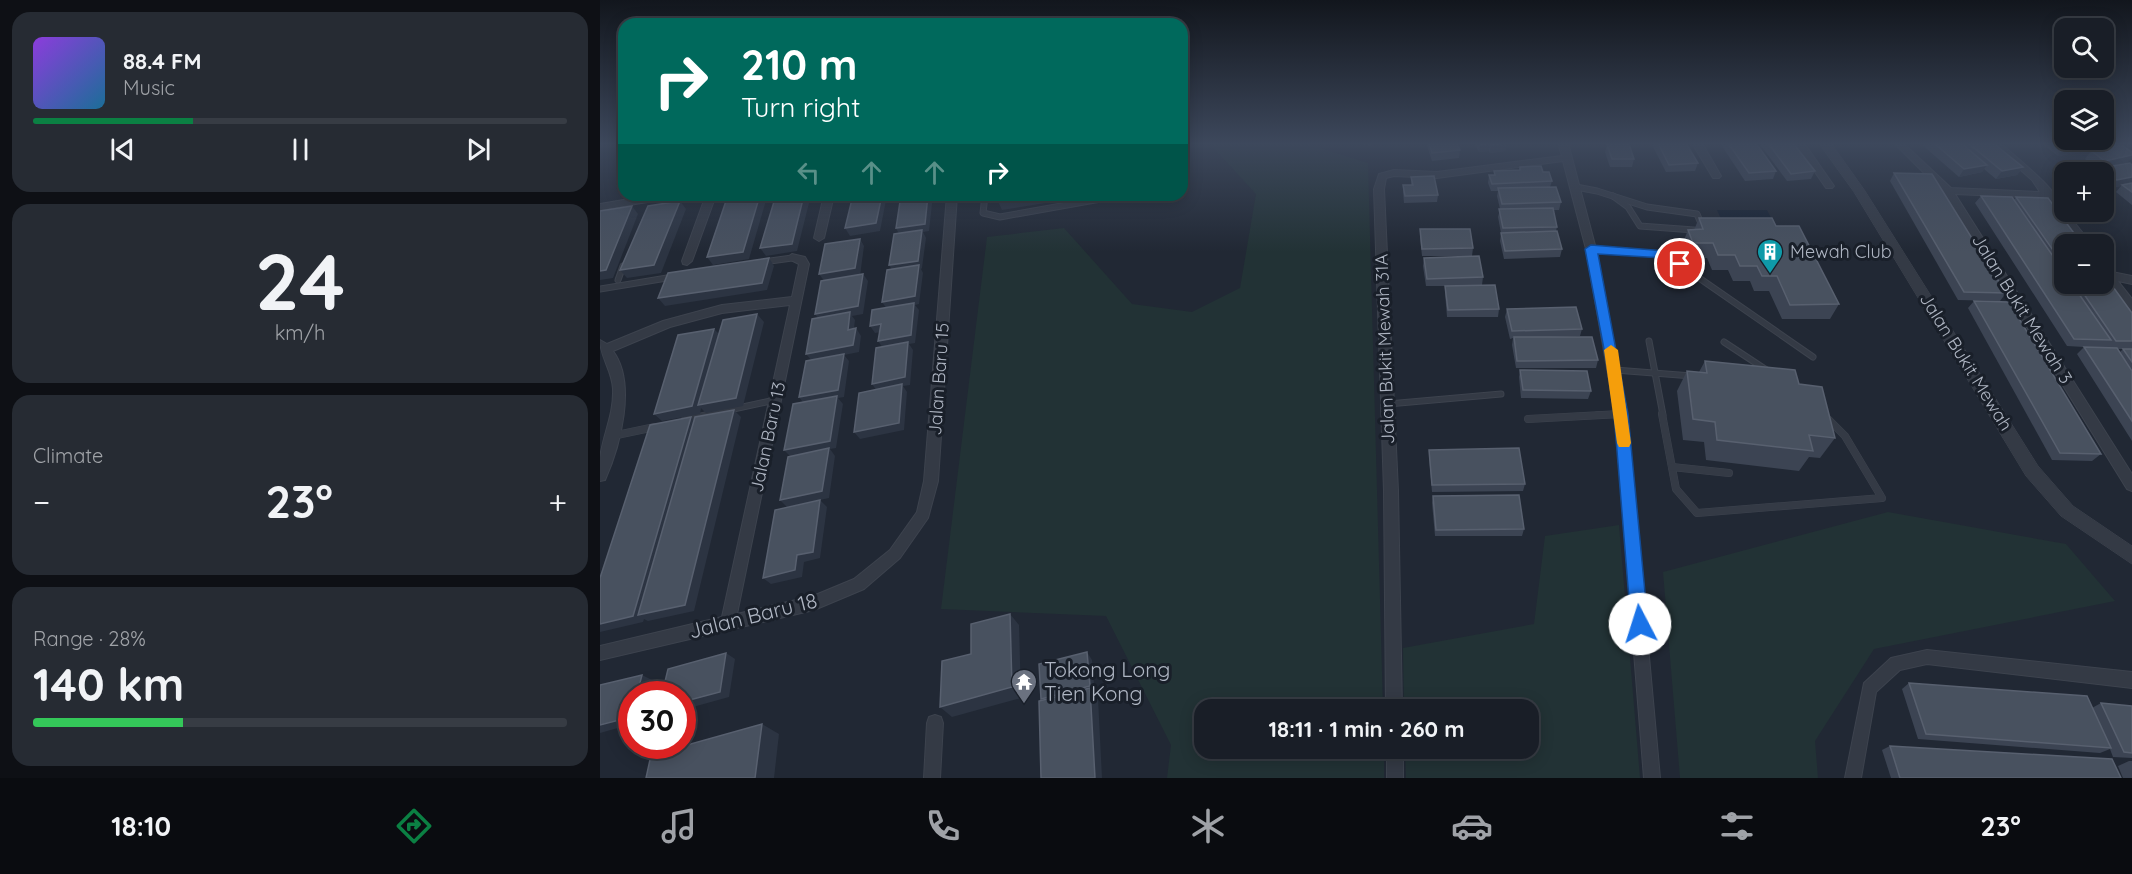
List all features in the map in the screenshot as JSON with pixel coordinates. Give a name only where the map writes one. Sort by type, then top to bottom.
[{"type":"street","name":"Jalan Bukit Mewah 31A","points":[[1381,179],[1379,189],[1388,404],[1394,699]]},
{"type":"street","points":[[1574,179],[1591,249],[1615,370],[1621,414],[1652,778]]},
{"type":"street","points":[[1824,179],[1829,186]]},
{"type":"street","name":"Jalan Bukit Mewah","points":[[1849,179],[1890,241],[2032,471],[2067,511],[2132,556]]},
{"type":"street","name":"Jalan Bukit Mewah 3","points":[[1936,179],[1948,191],[2132,485]]},
{"type":"street","points":[[2036,179],[2079,234]]},
{"type":"street","points":[[1948,191],[2050,195]]},
{"type":"street","points":[[600,207],[636,201]]},
{"type":"street","points":[[687,261],[709,201]]},
{"type":"street","points":[[819,238],[828,201]]},
{"type":"street","name":"Jalan Baru 15","points":[[895,554],[923,514],[931,481],[952,201]]},
{"type":"street","name":"Jalan Baru 13","points":[[728,624],[804,264],[801,260],[792,258]]},
{"type":"street","points":[[2114,274],[2132,280]]},
{"type":"street","points":[[2114,283],[2132,307]]},
{"type":"street","points":[[601,471],[619,405],[617,373],[603,346],[667,324],[722,309],[796,300]]},
{"type":"street","name":"Jalan Baru 18","points":[[600,653],[814,603],[859,584],[895,554]]},
{"type":"street","points":[[1853,778],[1869,688],[1896,663],[1927,657],[2132,680]]},
{"type":"street","points":[[932,778],[935,723]]},
{"type":"street","points":[[1395,759],[1395,778]]},
{"type":"lane","points":[[1576,187],[1613,196],[1647,207],[1697,214],[1704,231],[1640,226],[1628,207],[1613,196]]},
{"type":"lane","points":[[984,201],[983,213],[1000,217],[1089,201]]},
{"type":"lane","points":[[1591,249],[1666,255],[1813,357]]},
{"type":"lane","points":[[759,263],[792,258]]},
{"type":"lane","points":[[618,280],[626,260]]},
{"type":"lane","points":[[600,289],[679,276]]},
{"type":"lane","points":[[1649,341],[1677,489],[1697,513],[1882,498],[1845,436],[1816,407]]},
{"type":"lane","points":[[1724,342],[1777,377]]},
{"type":"lane","points":[[1615,370],[1698,376]]},
{"type":"lane","points":[[1388,404],[1501,394]]},
{"type":"lane","points":[[682,421],[776,400]]},
{"type":"lane","points":[[1528,419],[1621,414]]},
{"type":"lane","points":[[612,436],[659,426]]},
{"type":"lane","points":[[1672,467],[1729,473]]},
{"type":"shaded area","points":[[1242,179],[1368,179],[1383,699],[1194,699],[1194,759],[1384,759],[1384,778],[1167,778],[1171,745],[1106,616],[941,609],[987,237],[1064,228],[1132,304],[1192,312],[1240,288],[1256,194]]},
{"type":"shaded area","points":[[1888,512],[2066,544],[2115,601],[1874,649],[1815,741],[1818,778],[1680,778],[1663,572]]},
{"type":"shaded area","points":[[1619,525],[1640,778],[1406,778],[1405,759],[1539,759],[1539,699],[1404,699],[1403,648],[1534,624],[1545,536]]},
{"type":"water","points":[[1717,210],[1767,210],[1777,229],[1726,230]]},
{"type":"building","points":[[1412,179],[1435,179],[1438,195],[1405,196],[1403,185],[1413,185]]},
{"type":"building","points":[[1490,179],[1552,181],[1492,184]]},
{"type":"building","points":[[1898,179],[1935,179],[2006,293],[1964,292]]},
{"type":"building","points":[[2132,183],[2132,192],[2122,185]]},
{"type":"building","points":[[1556,187],[1561,202],[1502,204],[1498,188]]},
{"type":"building","points":[[1981,196],[2012,197],[2054,258],[2054,294],[2079,294],[2111,340],[2074,339]]},
{"type":"building","points":[[2016,197],[2048,198],[2054,206],[2054,222],[2066,222],[2075,234],[2054,234],[2054,252]]},
{"type":"building","points":[[680,201],[654,265],[620,270],[648,206]]},
{"type":"building","points":[[726,201],[758,201],[743,252],[707,257]]},
{"type":"building","points":[[774,201],[803,201],[792,244],[760,248]]},
{"type":"building","points":[[852,201],[881,201],[876,223],[845,228]]},
{"type":"building","points":[[900,201],[927,201],[925,224],[896,228]]},
{"type":"building","points":[[632,206],[606,270],[600,271],[600,211]]},
{"type":"building","points":[[1553,208],[1557,227],[1503,228],[1499,209]]},
{"type":"building","points":[[1699,218],[1772,218],[1776,226],[1799,226],[1839,304],[1790,305],[1777,276],[1762,276],[1757,266],[1740,266],[1735,255],[1718,255],[1713,243],[1693,243],[1688,230],[1703,229]]},
{"type":"building","points":[[1420,229],[1470,229],[1473,248],[1422,249]]},
{"type":"building","points":[[922,230],[918,261],[889,265],[894,234]]},
{"type":"building","points":[[1557,231],[1562,249],[1505,251],[1501,233]]},
{"type":"building","points":[[860,239],[855,268],[819,274],[825,244]]},
{"type":"building","points":[[1479,256],[1483,277],[1427,279],[1424,258]]},
{"type":"building","points":[[769,258],[762,283],[658,298],[668,273]]},
{"type":"building","points":[[919,265],[915,296],[882,302],[887,270]]},
{"type":"building","points":[[863,274],[858,306],[815,314],[821,281]]},
{"type":"building","points":[[1495,285],[1499,309],[1448,310],[1445,286]]},
{"type":"building","points":[[2114,288],[2132,313],[2132,341],[2116,341],[2084,294],[2114,294]]},
{"type":"building","points":[[1974,301],[2009,302],[2101,454],[2060,453]]},
{"type":"building","points":[[914,303],[911,335],[878,341],[881,324],[870,326],[872,310]]},
{"type":"building","points":[[1576,307],[1582,329],[1512,331],[1507,309]]},
{"type":"building","points":[[850,312],[848,330],[856,328],[853,345],[806,354],[812,319]]},
{"type":"building","points":[[757,314],[736,398],[698,405],[723,320]]},
{"type":"building","points":[[714,329],[692,406],[654,414],[678,335]]},
{"type":"building","points":[[1514,337],[1592,337],[1598,360],[1517,361]]},
{"type":"building","points":[[908,342],[905,377],[872,384],[876,348]]},
{"type":"building","points":[[2084,347],[2117,348],[2132,371],[2132,421]]},
{"type":"building","points":[[2123,349],[2132,349],[2132,362]]},
{"type":"building","points":[[844,354],[838,390],[799,397],[806,361]]},
{"type":"building","points":[[1705,361],[1795,370],[1799,384],[1822,387],[1835,438],[1809,435],[1813,451],[1717,440],[1715,422],[1693,419],[1687,371],[1707,373]]},
{"type":"building","points":[[1520,370],[1587,371],[1591,391],[1523,390]]},
{"type":"building","points":[[902,384],[899,423],[854,432],[859,393]]},
{"type":"building","points":[[837,396],[830,441],[784,450],[793,404]]},
{"type":"building","points":[[734,410],[685,605],[638,615],[695,417]]},
{"type":"building","points":[[691,417],[633,616],[600,624],[600,578],[650,425]]},
{"type":"building","points":[[829,448],[822,491],[780,500],[788,457]]},
{"type":"building","points":[[1519,448],[1525,484],[1432,485],[1429,450]]},
{"type":"building","points":[[1519,495],[1524,529],[1436,530],[1433,496]]},
{"type":"building","points":[[820,500],[813,552],[797,555],[795,570],[763,578],[775,510]]},
{"type":"building","points":[[1010,614],[1012,687],[940,707],[942,661],[971,654],[971,624]]},
{"type":"building","points":[[1087,652],[1090,686],[1041,699],[1039,664]]},
{"type":"building","points":[[726,653],[720,692],[696,698],[696,681],[665,681],[668,669]]},
{"type":"building","points":[[642,675],[640,681],[618,681],[618,720],[600,725],[600,685]]},
{"type":"building","points":[[1909,683],[2087,696],[2111,748],[1926,734]]},
{"type":"building","points":[[1090,688],[1095,778],[1041,778],[1039,701]]},
{"type":"building","points":[[2101,703],[2132,706],[2132,753],[2124,752]]},
{"type":"building","points":[[762,724],[755,778],[646,778],[650,759],[696,759],[696,742]]},
{"type":"building","points":[[1890,746],[2112,759],[2121,778],[1900,778]]},
{"type":"slow traffic","points":[[1611,350],[1624,443]]},
{"type":"place","name":"Mewah Club","points":[[1770,275]]},
{"type":"place","name":"Tokong Long Tien Kong","points":[[1024,705]]},
{"type":"route","points":[[1640,624],[1621,414],[1615,370],[1591,249],[1666,255],[1680,264]]}]
